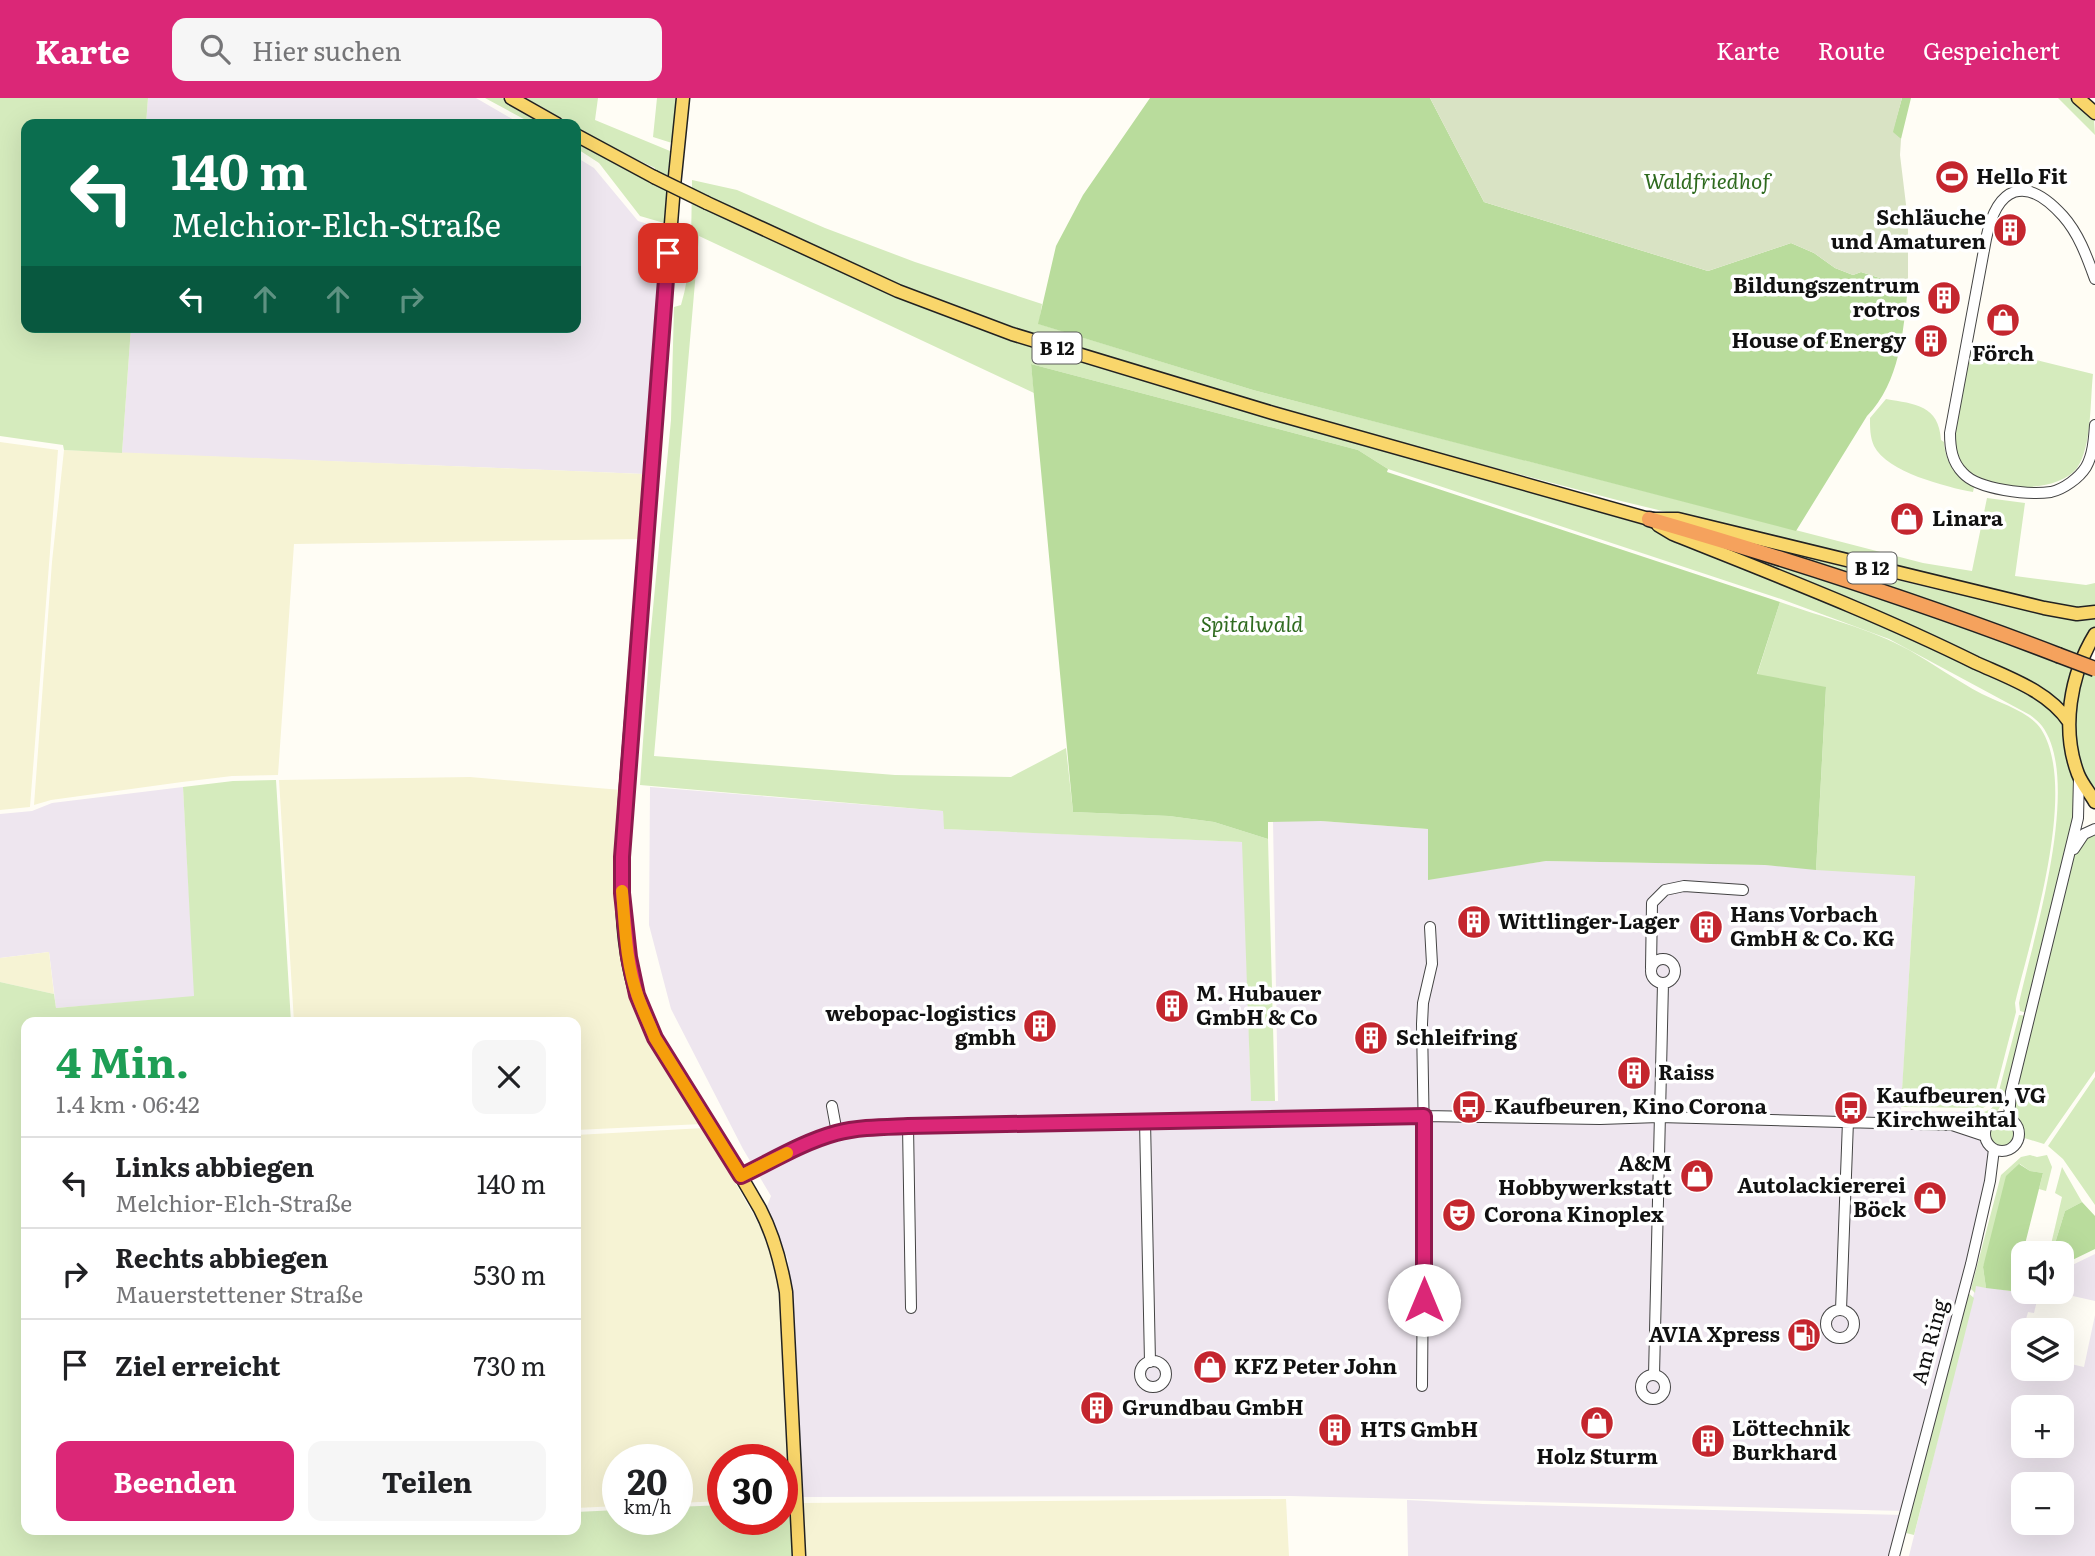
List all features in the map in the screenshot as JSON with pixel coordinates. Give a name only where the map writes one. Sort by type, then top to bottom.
[{"type":"highway","name":"B 12","points":[[1649,519],[1949,613],[2095,669]]},
{"type":"main road","points":[[511,98],[548,119]]},
{"type":"main road","points":[[683,98],[672,205],[626,788],[622,893],[629,957],[637,995],[655,1038],[741,1176],[771,1230],[781,1262],[786,1292],[799,1556]]},
{"type":"main road","points":[[2078,98],[2095,113]]},
{"type":"main road","name":"B 12","points":[[581,138],[707,203],[898,290],[1012,334],[1272,413],[1649,519],[1678,519],[2045,608],[2077,614],[2095,612]]},
{"type":"main road","points":[[1649,519],[1673,534],[1819,591],[1970,660],[2051,700],[2069,722]]},
{"type":"main road","points":[[2095,634],[2078,668],[2071,694],[2069,722],[2079,776],[2095,802]]},
{"type":"street","points":[[2095,279],[2083,247],[2063,215],[2044,200],[2029,193],[2017,191],[2000,200],[1986,239],[1950,433],[1950,448],[1954,461],[1964,475],[1977,484],[2006,490],[2052,492],[2068,484],[2086,467],[2091,455],[2095,425]]},
{"type":"street","name":"Am Ring","points":[[1985,1136],[1987,1127],[2000,1119],[2011,1092],[2070,859],[2078,818],[2079,776]]},
{"type":"street","name":"Am Ring","points":[[2070,859],[2084,834],[2095,829]]},
{"type":"street","points":[[1663,983],[1654,979],[1651,968],[1652,903],[1665,890],[1685,887],[1743,890]]},
{"type":"street","points":[[1422,1386],[1422,1024],[1423,1003],[1432,964],[1430,927]]},
{"type":"street","points":[[1651,968],[1659,959],[1667,959],[1673,964],[1675,971],[1672,978],[1663,983]]},
{"type":"street","points":[[1654,1375],[1663,983]]},
{"type":"street","points":[[832,1106],[837,1133]]},
{"type":"street","points":[[741,1176],[777,1157],[837,1133],[908,1126],[1424,1116],[1600,1119],[1659,1117],[1952,1125],[2000,1119]]},
{"type":"street","name":"Am Ring","points":[[1894,1556],[1971,1264],[1998,1150],[2012,1148],[2018,1139],[2018,1127],[2000,1119]]},
{"type":"street","points":[[1145,1121],[1150,1362]]},
{"type":"street","points":[[1841,1310],[1848,1121]]},
{"type":"street","points":[[1952,1125],[1985,1136],[1988,1143],[1998,1150]]},
{"type":"street","points":[[908,1126],[911,1308]]},
{"type":"shaded area","points":[[148,98],[476,98],[512,119],[146,119]]},
{"type":"shaded area","points":[[581,160],[594,168],[638,221],[664,229],[644,474],[122,453],[131,333],[581,333]]},
{"type":"shaded area","points":[[0,442],[58,450],[30,807],[0,810]]},
{"type":"shaded area","points":[[64,450],[644,474],[640,539],[294,544],[278,775],[232,776],[182,782],[51,800],[34,805],[52,562]]},
{"type":"shaded area","points":[[470,777],[621,790],[634,996],[702,1124],[581,1130],[581,1017],[294,1017],[279,780]]},
{"type":"shaded area","points":[[183,787],[195,997],[56,1008],[49,952],[0,958],[0,814],[32,811],[52,803]]},
{"type":"shaded area","points":[[650,787],[943,811],[945,829],[1243,842],[1251,1101],[1278,1101],[1273,821],[1321,821],[1428,829],[1428,879],[1546,861],[1765,865],[1915,875],[1901,1111],[1984,1112],[1990,1118],[1983,1137],[1991,1149],[1988,1180],[1904,1511],[1290,1496],[802,1497],[788,1260],[767,1206],[771,1196],[743,1149],[671,1009],[649,925]]},
{"type":"shaded area","points":[[49,952],[54,994],[0,982],[0,958]]},
{"type":"shaded area","points":[[704,1128],[764,1233],[776,1265],[782,1294],[790,1444],[707,1444],[707,1502],[693,1502],[693,1444],[602,1444],[602,1507],[581,1508],[581,1135]]},
{"type":"shaded area","points":[[2095,1254],[2095,1301],[2074,1296],[2074,1264]]},
{"type":"shaded area","points":[[1976,1285],[2011,1291],[2011,1304],[2036,1304],[2034,1313],[2028,1312],[2026,1318],[2011,1318],[2011,1381],[2074,1381],[2074,1365],[2084,1367],[2095,1315],[2095,1556],[1909,1556]]},
{"type":"shaded area","points":[[1286,1499],[1289,1556],[802,1556],[801,1503]]},
{"type":"shaded area","points":[[1407,1500],[1903,1515],[1891,1556],[1408,1556]]},
{"type":"green space","points":[[0,98],[148,98],[146,119],[21,119],[21,333],[131,333],[122,453],[64,450],[63,445],[0,436]]},
{"type":"green space","points":[[485,98],[502,98],[540,119],[524,119]]},
{"type":"green space","points":[[525,98],[598,98],[595,120],[670,151],[664,223],[640,216],[599,163],[581,151],[581,142],[653,182],[655,168],[581,130],[581,119],[562,119]]},
{"type":"green space","points":[[657,98],[678,98],[672,143],[653,137]]},
{"type":"green space","points":[[1150,98],[1430,98],[1484,202],[1708,271],[1791,243],[1853,275],[1861,272],[1908,287],[1902,339],[1887,388],[1796,531],[1253,390],[1038,324],[1056,246],[1083,195]]},
{"type":"green space","name":"Waldfriedhof","points":[[1430,98],[1902,98],[1893,132],[1901,139],[1900,155],[1908,221],[1908,287],[1861,272],[1853,275],[1791,243],[1708,271],[1484,202]]},
{"type":"green space","points":[[1902,98],[1911,98],[1901,139],[1892,133]]},
{"type":"green space","points":[[2058,98],[2070,98],[2094,120],[2095,135]]},
{"type":"green space","points":[[692,180],[737,190],[825,228],[915,262],[1042,304],[1039,324],[1253,390],[1923,563],[1972,571],[1987,498],[2025,503],[2015,576],[2086,585],[2095,583],[2095,607],[2077,609],[2046,604],[1617,500],[1404,444],[1116,362],[899,285],[1012,338],[1113,372],[1647,526],[1818,593],[2049,703],[2066,722],[2075,778],[2075,818],[2027,1013],[2020,1011],[2019,1003],[2051,861],[2058,783],[2053,751],[2042,726],[2030,715],[1889,639],[1781,599],[1388,469],[1358,450],[1031,364],[1034,393],[699,236],[654,756],[895,775],[1011,777],[1066,748],[1073,812],[1169,816],[1214,822],[1268,839],[1275,1101],[1251,1101],[1242,842],[944,829],[943,811],[640,785],[650,640],[671,420],[674,307],[681,305],[688,274]]},
{"type":"green space","points":[[1971,344],[2093,374],[2090,423],[2085,448],[2077,468],[2068,476],[2040,486],[2007,486],[1978,479],[1962,466],[1955,452],[1954,435]]},
{"type":"green space","name":"Spitalwald","points":[[1031,364],[1358,450],[1388,469],[1387,472],[1780,602],[1757,674],[1826,687],[1816,870],[1765,865],[1546,861],[1428,880],[1428,829],[1321,821],[1268,822],[1268,839],[1214,822],[1169,816],[1073,812]]},
{"type":"green space","points":[[1886,399],[1916,405],[1930,413],[1936,420],[1949,463],[1962,479],[1974,487],[1973,492],[1918,477],[1881,455],[1874,446],[1870,418]]},
{"type":"green space","points":[[1706,540],[1958,623],[2074,666],[2066,711]]},
{"type":"green space","points":[[1756,543],[1967,596],[2052,611],[2095,615],[2095,628],[2078,657],[1755,545]]},
{"type":"green space","points":[[1780,602],[1894,643],[1973,689],[2022,713],[2041,729],[2051,755],[2055,787],[2054,824],[2040,903],[2015,1003],[2016,1012],[1993,1101],[1983,1108],[1901,1107],[1915,876],[1816,870],[1826,688],[1757,675]]},
{"type":"green space","points":[[2082,670],[2095,675],[2095,793],[2080,762],[2075,733]]},
{"type":"green space","points":[[276,780],[291,1017],[21,1017],[21,1535],[581,1535],[581,1512],[602,1511],[602,1535],[693,1535],[693,1506],[707,1506],[707,1535],[795,1535],[795,1556],[0,1556],[0,982],[54,994],[56,1008],[194,996],[183,787],[233,781]]},
{"type":"green space","points":[[2095,832],[2095,1071],[2044,1144],[2021,1137],[2020,1129],[2013,1118],[2015,1094],[2072,860],[2086,835]]},
{"type":"green space","points":[[2019,1015],[2027,1016],[2014,1072],[2004,1100],[1990,1118],[1984,1112],[1991,1109],[1996,1102]]},
{"type":"green space","points":[[2095,1077],[2095,1205],[2063,1159],[2048,1146]]},
{"type":"green space","points":[[2002,1120],[2012,1124],[2016,1134],[2012,1144],[2002,1148],[1992,1144],[1988,1134],[1992,1124]]},
{"type":"green space","points":[[2047,1155],[2052,1167],[2046,1191],[2039,1189],[2043,1173],[2030,1171],[2020,1164],[1983,1267],[1986,1288],[1976,1286],[1975,1293],[1971,1289],[2001,1175],[2021,1157]]},
{"type":"green space","points":[[2019,1164],[2030,1171],[2043,1173],[2026,1241],[2011,1241],[2011,1291],[1986,1288],[1983,1267],[2006,1176]]},
{"type":"green space","points":[[2062,1167],[2082,1202],[2065,1211],[2056,1241],[2052,1241],[2062,1197],[2055,1193]]},
{"type":"green space","points":[[2082,1202],[2095,1216],[2095,1249],[2074,1259],[2074,1241],[2056,1241],[2065,1211]]},
{"type":"green space","points":[[1966,1291],[1974,1298],[1914,1535],[1906,1533]]},
{"type":"slow traffic","points":[[622,891],[629,957],[637,995],[655,1038],[680,1080],[741,1176],[787,1153]]},
{"type":"place","name":"Hello Fit","points":[[1952,177]]},
{"type":"place","name":"Schläuche und Amaturen","points":[[2010,230]]},
{"type":"place","name":"Bildungszentrum rotros","points":[[1944,298]]},
{"type":"place","name":"Förch","points":[[2003,320]]},
{"type":"place","name":"House of Energy","points":[[1931,341]]},
{"type":"place","name":"Linara","points":[[1907,519]]},
{"type":"place","name":"Wittlinger-Lager","points":[[1474,922]]},
{"type":"place","name":"Hans Vorbach GmbH & Co. KG","points":[[1706,927]]},
{"type":"place","name":"M. Hubauer GmbH & Co","points":[[1172,1006]]},
{"type":"place","name":"webopac-logistics gmbh","points":[[1040,1026]]},
{"type":"place","name":"Schleifring","points":[[1371,1038]]},
{"type":"place","name":"Raiss","points":[[1634,1073]]},
{"type":"place","name":"Kaufbeuren, Kino Corona","points":[[1469,1107]]},
{"type":"place","name":"Kaufbeuren, VG Kirchweihtal","points":[[1851,1108]]},
{"type":"place","name":"A&M Hobbywerkstatt","points":[[1697,1176]]},
{"type":"place","name":"Autolackiererei Böck","points":[[1930,1198]]},
{"type":"place","name":"Corona Kinoplex","points":[[1459,1215]]},
{"type":"place","name":"AVIA Xpress","points":[[1804,1335]]},
{"type":"place","name":"KFZ Peter John","points":[[1210,1367]]},
{"type":"place","name":"Grundbau GmbH","points":[[1097,1408]]},
{"type":"place","name":"Holz Sturm","points":[[1597,1423]]},
{"type":"place","name":"HTS GmbH","points":[[1335,1430]]},
{"type":"place","name":"Löttechnik Burkhard","points":[[1708,1441]]},
{"type":"route","points":[[668,253],[626,788],[622,893],[629,957],[637,995],[646,1017],[680,1080],[741,1176],[777,1157],[837,1133],[872,1128],[1424,1116],[1424,1300]]}]
